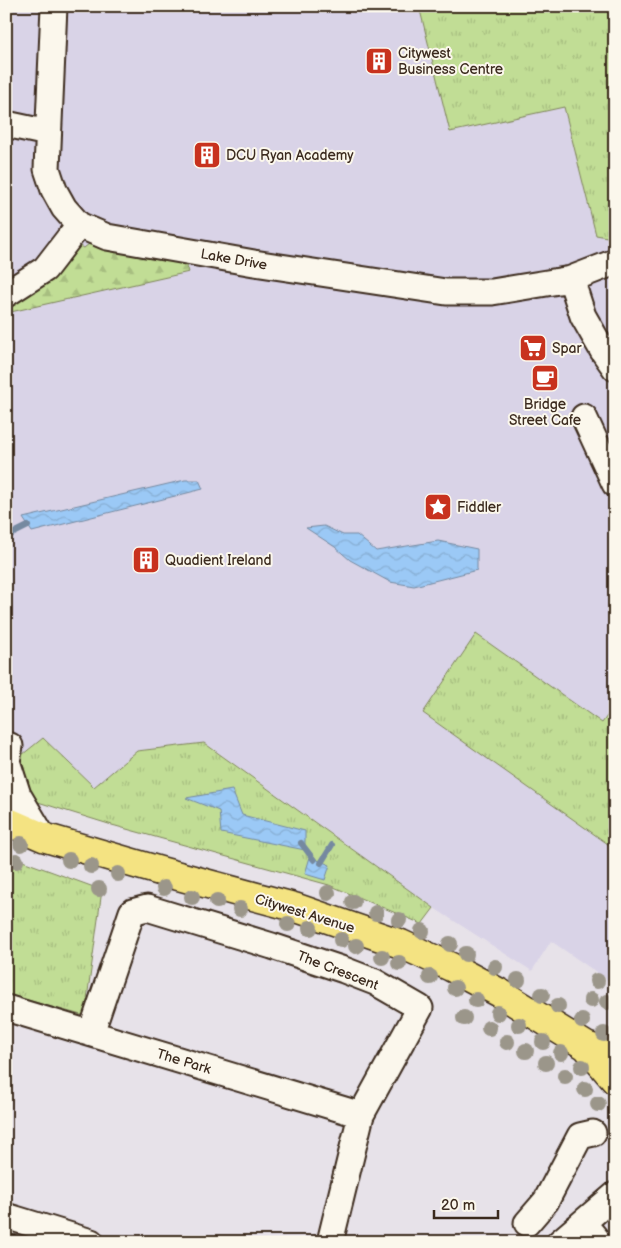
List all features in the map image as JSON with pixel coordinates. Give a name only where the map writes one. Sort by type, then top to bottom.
[{"type":"main road","name":"Citywest Avenue","points":[[6,821],[43,836],[294,908],[401,944],[451,967],[500,993],[586,1046],[615,1055]]},
{"type":"main road","name":"Citywest Avenue","points":[[586,1046],[615,1080]]},
{"type":"street","name":"Lake Drive","points":[[54,6],[47,169],[54,190],[64,208],[79,225],[107,237],[254,263],[446,292],[492,292],[571,279],[615,262]]},
{"type":"street","points":[[6,124],[48,133]]},
{"type":"street","points":[[6,294],[45,269],[79,225]]},
{"type":"street","points":[[571,279],[583,316],[615,368]]},
{"type":"street","points":[[584,417],[615,484]]},
{"type":"street","points":[[6,748],[10,746],[7,762],[18,795],[43,836]]},
{"type":"street","name":"The Crescent","points":[[90,1033],[132,912],[147,908],[272,946],[375,982],[420,1008],[361,1115],[330,1242]]},
{"type":"street","name":"The Park","points":[[6,1008],[361,1115]]},
{"type":"street","points":[[527,1224],[546,1201],[580,1136],[593,1133]]},
{"type":"street","points":[[571,1232],[615,1195]]},
{"type":"street","points":[[546,1201],[571,1232],[598,1242]]},
{"type":"street","points":[[6,1216],[91,1242]]},
{"type":"shaded area","points":[[6,6],[615,6],[615,985],[551,941],[532,971],[434,908],[205,743],[137,751],[94,787],[43,738],[17,759],[6,759]]},
{"type":"green space","points":[[419,6],[615,6],[615,234],[607,237],[596,235],[564,107],[450,132]]},
{"type":"green space","points":[[94,240],[185,262],[189,272],[6,313],[6,303],[77,244],[84,248]]},
{"type":"green space","points":[[476,634],[602,723],[615,705],[615,849],[423,713]]},
{"type":"green space","points":[[43,738],[94,787],[137,751],[204,743],[434,908],[422,924],[329,885],[112,825],[25,798],[17,759]]},
{"type":"green space","points":[[6,855],[102,890],[87,999],[94,1002],[88,1013],[81,1015],[6,994]]},
{"type":"water","points":[[185,480],[199,480],[203,489],[32,532],[23,518]]},
{"type":"water","points":[[324,526],[343,535],[357,535],[376,551],[438,541],[477,549],[477,570],[414,586],[390,582],[350,560],[335,547],[306,528]]},
{"type":"water","points":[[232,790],[242,815],[305,831],[305,850],[221,833],[219,811],[186,798]]},
{"type":"water","points":[[310,857],[330,865],[325,880],[305,874]]},
{"type":"waterway","points":[[12,534],[28,526]]},
{"type":"waterway","points":[[301,843],[314,860]]},
{"type":"waterway","points":[[321,863],[332,845]]},
{"type":"place","name":"Citywest Business Centre","points":[[379,61]]},
{"type":"place","name":"DCU Ryan Academy","points":[[207,155]]},
{"type":"place","name":"Spar","points":[[533,348]]},
{"type":"place","name":"Bridge Street Cafe","points":[[545,378]]},
{"type":"place","name":"Fiddler","points":[[438,507]]},
{"type":"place","name":"Quadient Ireland","points":[[146,560]]}]
